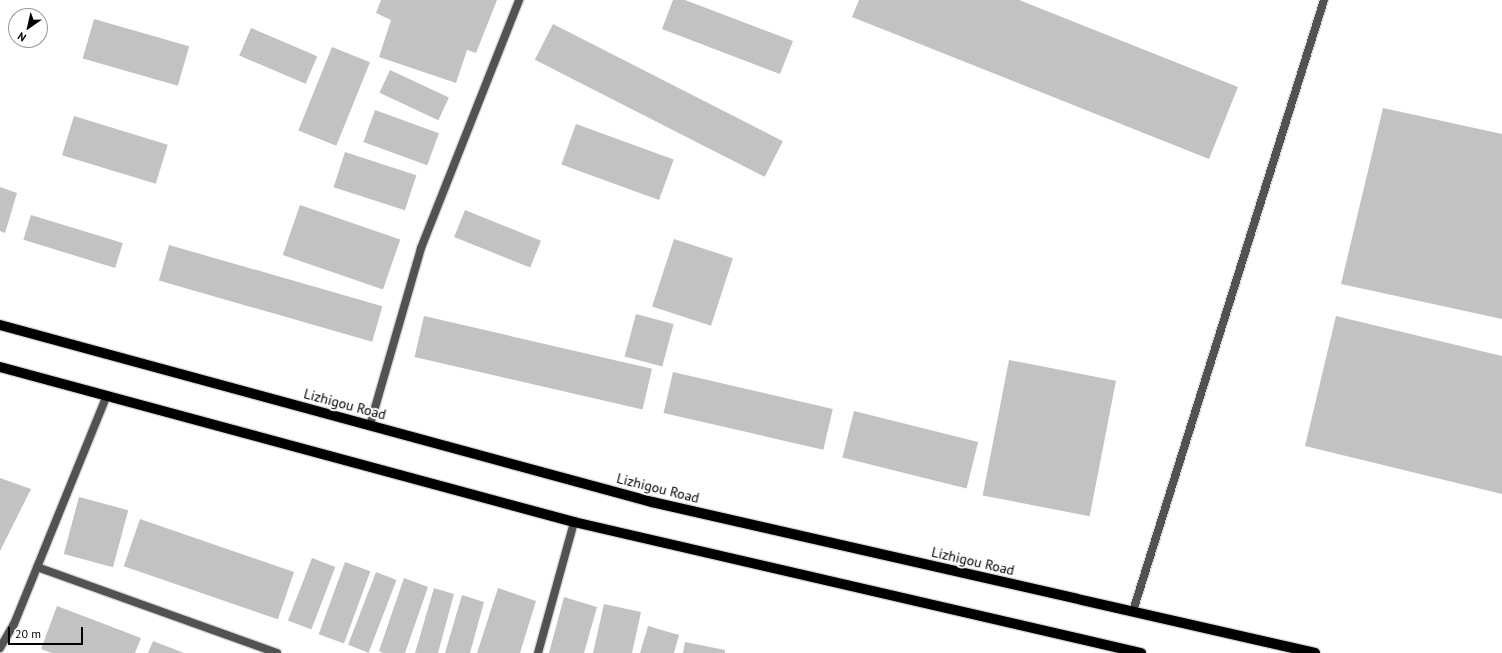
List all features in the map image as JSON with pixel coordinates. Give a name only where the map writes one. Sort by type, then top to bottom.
[{"type":"main road","name":"Lizhigou Road","points":[[0,325],[652,502],[1315,653]]},
{"type":"main road","points":[[0,366],[574,522],[1141,653]]},
{"type":"street","points":[[370,425],[421,248],[519,0]]},
{"type":"street","points":[[1133,611],[1324,0]]},
{"type":"street","points":[[0,648],[37,567],[106,395]]},
{"type":"street","points":[[538,653],[574,522]]},
{"type":"street","points":[[37,567],[276,653]]},
{"type":"building","points":[[381,0],[497,0],[476,53],[467,50],[456,83],[379,57],[391,20],[376,13]]},
{"type":"building","points":[[673,0],[685,0],[793,41],[780,74],[662,29]]},
{"type":"building","points":[[859,0],[1019,0],[1238,87],[1209,159],[852,17]]},
{"type":"building","points":[[94,19],[189,46],[178,86],[83,58]]},
{"type":"building","points":[[553,24],[783,141],[765,177],[535,60]]},
{"type":"building","points":[[251,28],[317,56],[306,84],[239,56]]},
{"type":"building","points":[[332,47],[370,62],[336,146],[298,130]]},
{"type":"building","points":[[390,70],[449,97],[438,120],[379,93]]},
{"type":"building","points":[[1383,108],[1502,134],[1502,319],[1341,284]]},
{"type":"building","points":[[375,110],[439,133],[427,165],[363,142]]},
{"type":"building","points":[[74,116],[168,145],[156,184],[62,155]]},
{"type":"building","points":[[576,124],[674,160],[659,200],[561,164]]},
{"type":"building","points":[[345,152],[416,175],[405,210],[334,187]]},
{"type":"building","points":[[0,187],[17,193],[5,233],[0,231]]},
{"type":"building","points":[[300,205],[400,240],[383,290],[283,255]]},
{"type":"building","points":[[465,210],[541,241],[530,268],[454,237]]},
{"type":"building","points":[[31,215],[123,243],[115,268],[23,240]]},
{"type":"building","points":[[674,239],[733,258],[711,326],[652,307]]},
{"type":"building","points":[[169,245],[382,306],[372,342],[159,281]]},
{"type":"building","points":[[636,314],[674,324],[662,367],[625,357]]},
{"type":"building","points":[[424,316],[652,369],[643,410],[415,357]]},
{"type":"building","points":[[1336,316],[1502,356],[1502,494],[1305,446]]},
{"type":"building","points":[[1009,360],[1116,381],[1090,516],[983,495]]},
{"type":"building","points":[[673,372],[833,409],[823,450],[664,413]]},
{"type":"building","points":[[854,411],[978,442],[967,489],[842,458]]},
{"type":"building","points":[[0,478],[31,489],[0,551]]},
{"type":"building","points":[[79,497],[128,510],[113,567],[64,554]]},
{"type":"building","points":[[140,519],[294,572],[278,619],[124,566]]},
{"type":"building","points":[[312,558],[335,567],[311,630],[288,621]]},
{"type":"building","points":[[345,562],[370,571],[344,644],[319,634]]},
{"type":"building","points":[[376,572],[397,580],[369,653],[348,645]]},
{"type":"building","points":[[404,578],[428,587],[405,653],[383,653],[379,651]]},
{"type":"building","points":[[434,588],[454,594],[438,653],[415,653]]},
{"type":"building","points":[[498,588],[536,601],[520,653],[477,653]]},
{"type":"building","points":[[462,595],[484,602],[470,653],[445,653]]},
{"type":"building","points":[[564,597],[597,607],[584,653],[549,653]]},
{"type":"building","points":[[604,604],[641,612],[632,653],[593,653]]},
{"type":"building","points":[[57,606],[141,638],[135,653],[52,653],[41,649]]},
{"type":"building","points":[[648,626],[679,635],[674,653],[640,653]]},
{"type":"building","points":[[153,641],[184,653],[148,653]]},
{"type":"building","points":[[685,642],[725,650],[725,653],[683,653]]}]
